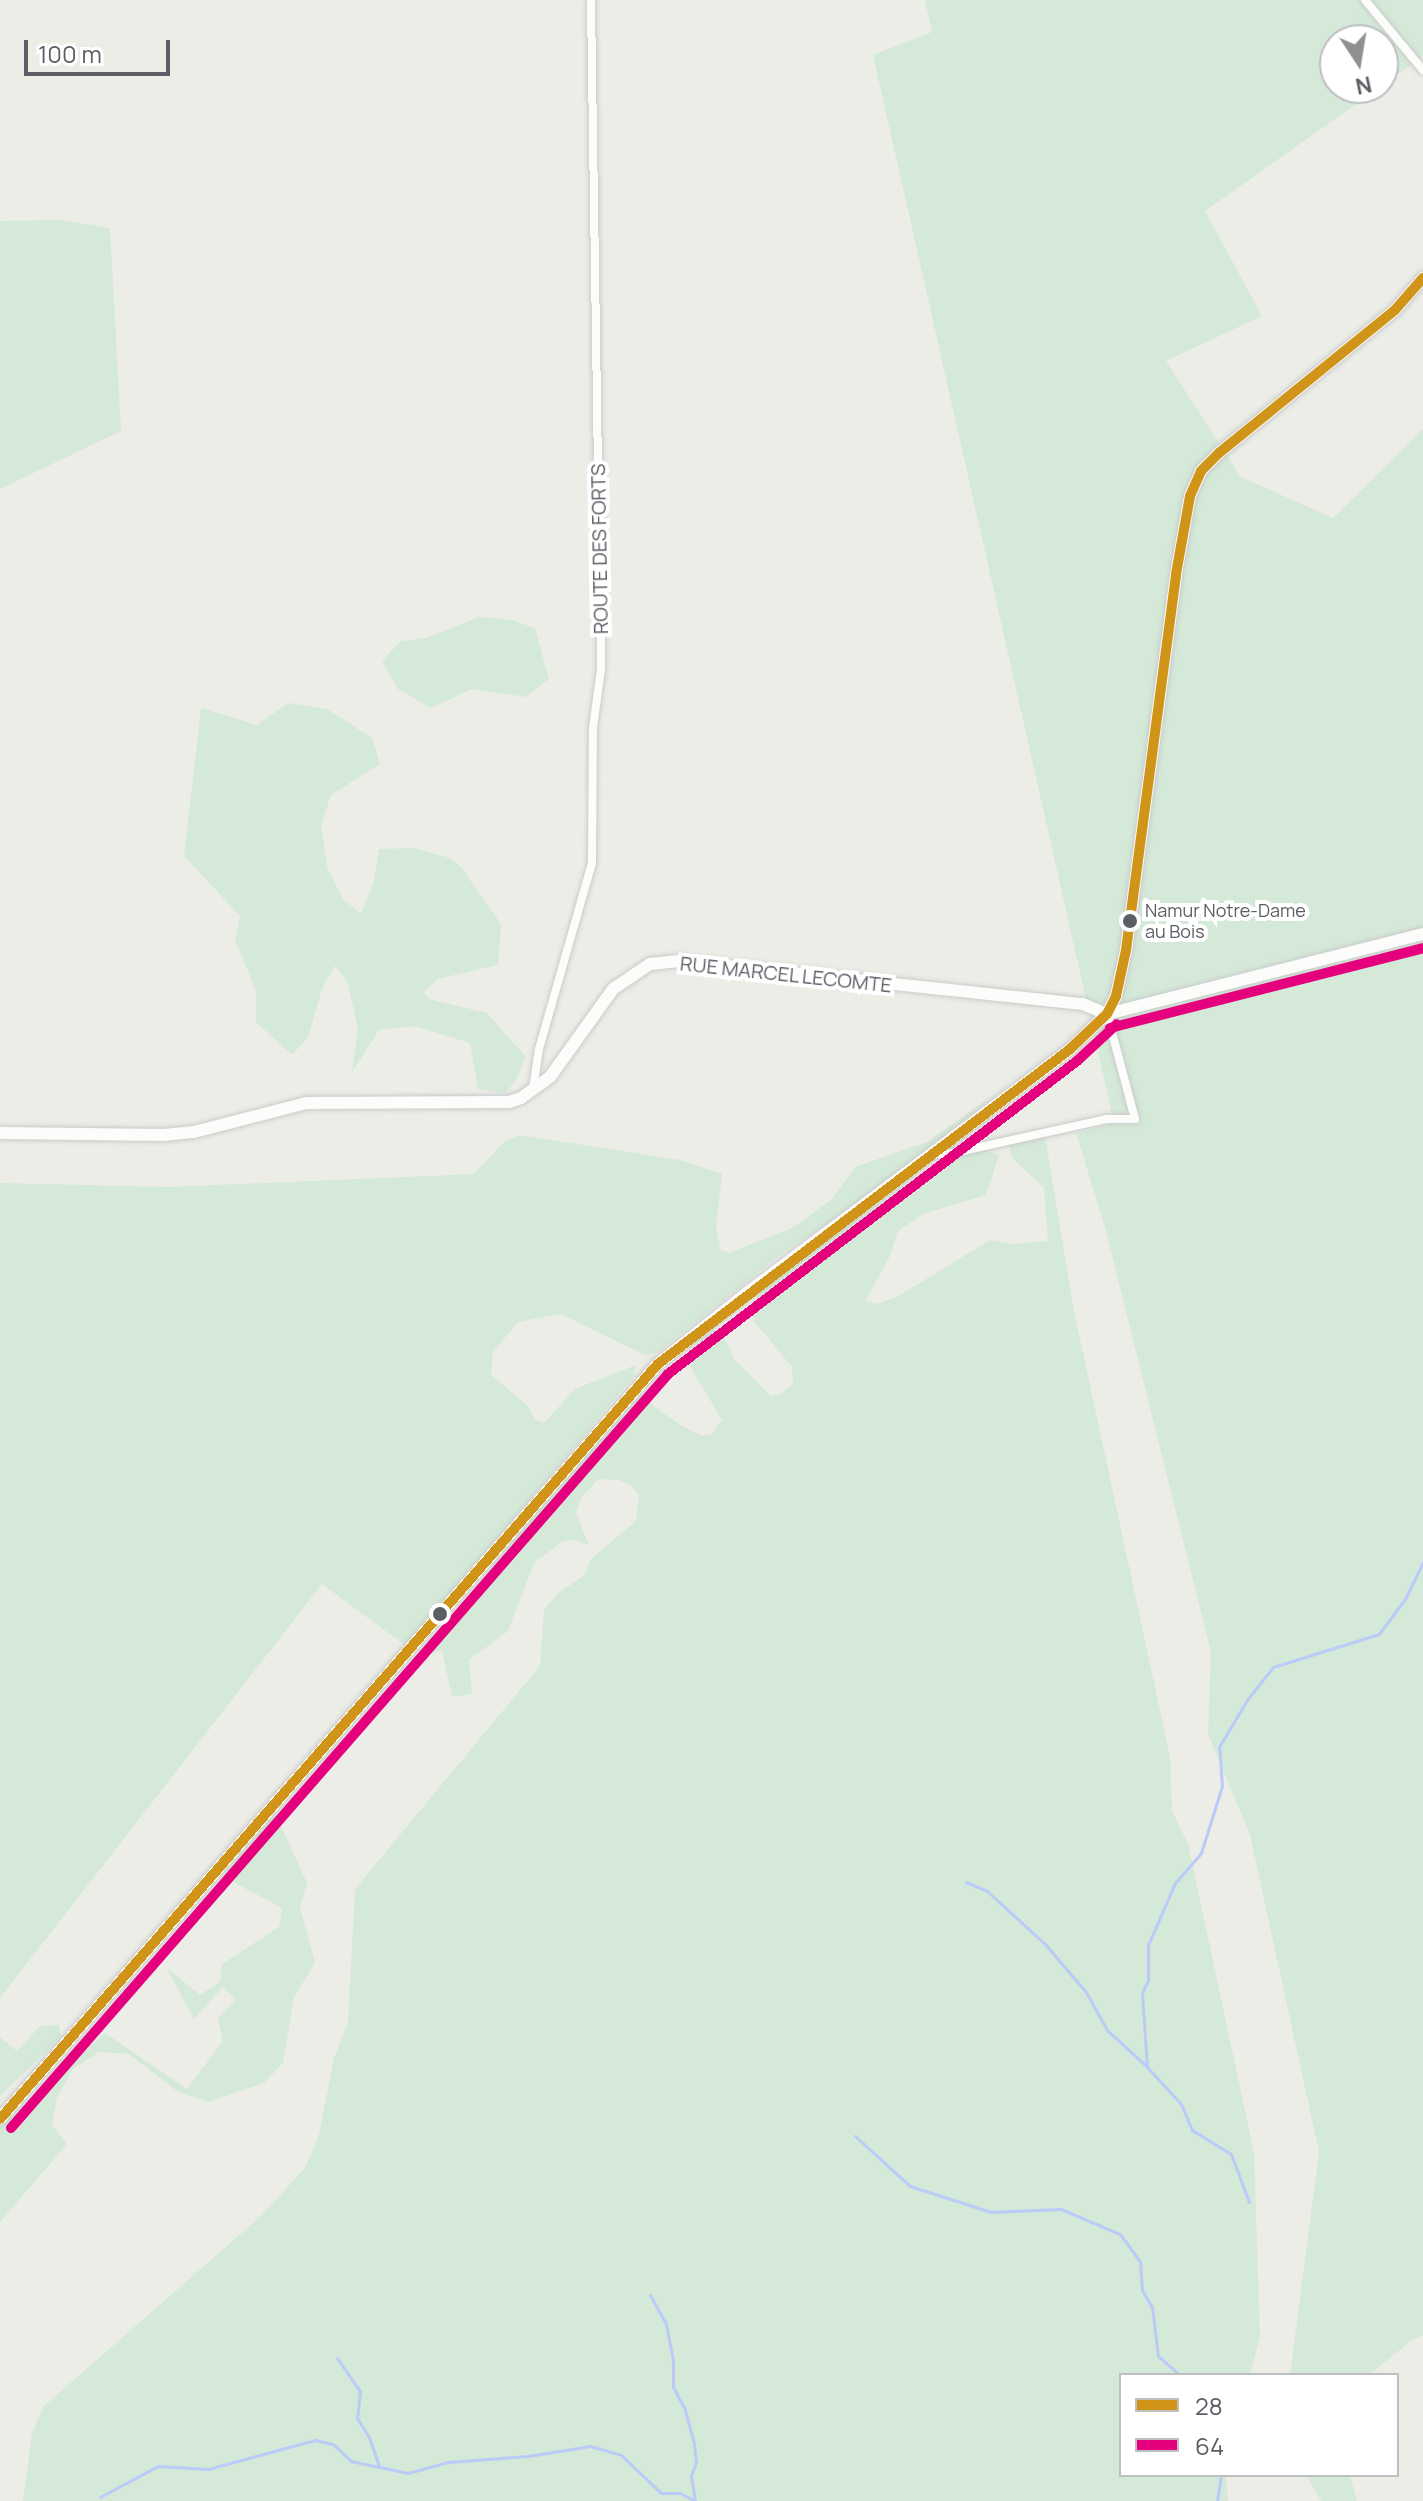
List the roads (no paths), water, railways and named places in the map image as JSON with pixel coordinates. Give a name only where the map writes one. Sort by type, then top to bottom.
[{"type":"main road","points":[[0,2119],[658,1364],[1069,1050],[1107,1014],[1116,996],[1126,950],[1176,574],[1190,496],[1201,471],[1219,453],[1395,310],[1423,278]]},
{"type":"main road","points":[[1107,1014],[1423,934]]},
{"type":"main road","name":"RUE MARCEL LECOMTE","points":[[0,1133],[164,1135],[194,1132],[306,1103],[509,1102],[533,1090],[563,1062],[613,989],[650,964],[679,961],[1080,1004],[1107,1014]]},
{"type":"street","name":"ROUTE DES FORTS","points":[[533,1090],[539,1049],[592,863],[593,728],[601,669],[591,0]]},
{"type":"street","points":[[1365,0],[1423,70]]},
{"type":"street","points":[[933,1153],[944,1155],[1106,1119],[1135,1119],[1107,1014]]},
{"type":"waterway","points":[[1249,2202],[1231,2154],[1192,2130],[1181,2104],[1147,2067],[1142,1993],[1148,1980],[1148,1945],[1175,1883],[1201,1853],[1222,1786],[1219,1747],[1247,1700],[1273,1667],[1379,1634],[1405,1599],[1423,1562]]},
{"type":"waterway","points":[[966,1882],[987,1891],[1045,1944],[1086,1992],[1107,2030],[1145,2065]]},
{"type":"waterway","points":[[855,2136],[910,2186],[991,2212],[1061,2209],[1120,2234],[1140,2262],[1142,2290],[1152,2307],[1158,2356],[1178,2373]]},
{"type":"waterway","points":[[650,2295],[666,2324],[673,2361],[673,2387],[685,2410],[694,2444],[696,2462],[691,2476],[695,2501]]},
{"type":"waterway","points":[[337,2358],[360,2391],[357,2418],[369,2437],[379,2466]]},
{"type":"waterway","points":[[100,2497],[158,2466],[208,2469],[315,2440],[333,2444],[351,2461],[408,2473],[448,2462],[528,2456],[590,2446],[621,2455],[661,2493],[680,2493],[695,2501]]},
{"type":"waterway","points":[[1217,2501],[1221,2477]]},
{"type":"place","name":"Namur Notre-Dame au Bois","points":[[1130,921]]}]
